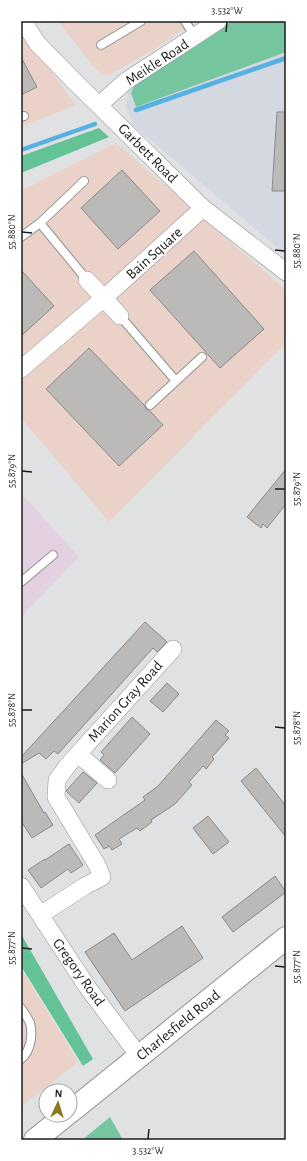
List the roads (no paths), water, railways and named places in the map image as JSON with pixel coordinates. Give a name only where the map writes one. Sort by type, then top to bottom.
[{"type":"street","name":"Garbett Road","points":[[24,21],[38,43],[75,82],[203,208],[286,272]]},
{"type":"street","name":"Meikle Road","points":[[99,105],[126,81],[218,21]]},
{"type":"street","name":"Bain Square","points":[[21,369],[104,298],[203,208]]},
{"type":"street","points":[[87,280],[120,316]]},
{"type":"street","name":"Marion Gray Road","points":[[40,915],[85,886],[102,877],[97,865],[56,797],[56,780],[173,649]]},
{"type":"street","name":"Marion Gray Road","points":[[78,754],[108,780]]},
{"type":"street","name":"Gregory Road","points":[[21,886],[88,988],[139,1056]]},
{"type":"street","name":"Charlesfield Road","points":[[78,1106],[286,938]]},
{"type":"street","points":[[35,1140],[56,1123]]},
{"type":"lane","points":[[101,45],[141,21]]},
{"type":"lane","points":[[185,21],[195,37]]},
{"type":"lane","points":[[21,237],[40,223],[84,181]]},
{"type":"lane","points":[[40,223],[87,280]]},
{"type":"lane","points":[[120,316],[176,381]]},
{"type":"lane","points":[[150,405],[202,357]]},
{"type":"lane","points":[[21,581],[53,555]]},
{"type":"lane","points":[[21,1008],[30,1022],[31,1041],[25,1056],[21,1059]]},
{"type":"waterway","points":[[136,110],[286,58]]},
{"type":"waterway","points":[[21,150],[95,124]]}]
